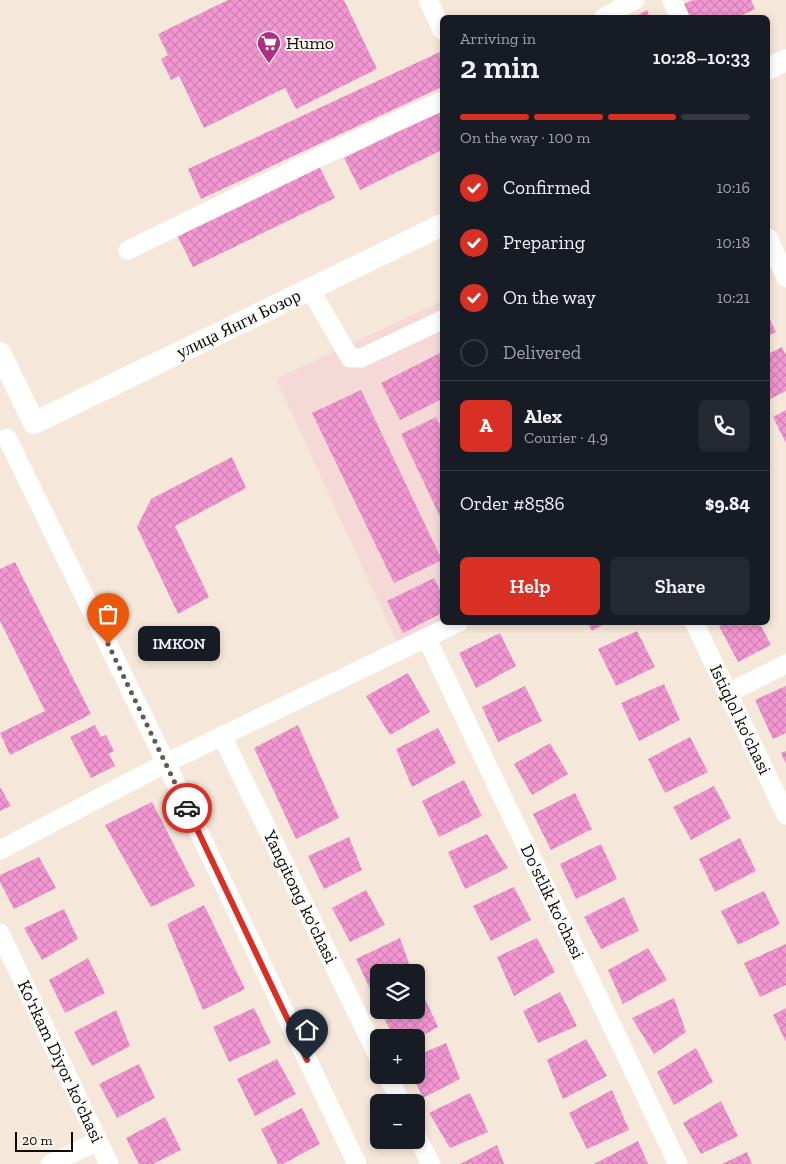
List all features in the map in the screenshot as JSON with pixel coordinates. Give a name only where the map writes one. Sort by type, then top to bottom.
[{"type":"street","points":[[428,0],[440,26]]},
{"type":"street","points":[[608,15],[635,0]]},
{"type":"street","points":[[672,0],[679,15]]},
{"type":"street","points":[[770,68],[786,60]]},
{"type":"street","points":[[128,250],[324,155],[440,103]]},
{"type":"street","name":"улица Янги Бозор","points":[[34,423],[440,226]]},
{"type":"street","points":[[770,242],[786,278]]},
{"type":"street","points":[[310,289],[350,358],[361,358],[440,321]]},
{"type":"street","points":[[0,353],[34,423],[4,440],[166,764],[357,1164]]},
{"type":"street","points":[[0,850],[222,736],[453,625]]},
{"type":"street","name":"Istiqlol ko'chasi","points":[[695,625],[786,815]]},
{"type":"street","name":"Do'stlik ko'chasi","points":[[426,639],[678,1164]]},
{"type":"street","points":[[728,693],[786,664]]},
{"type":"street","name":"Yangitong ko'chasi","points":[[222,736],[370,1040]]},
{"type":"street","name":"Ko'rkam Diyor ko'chasi","points":[[0,933],[109,1164]]},
{"type":"street","points":[[50,1164],[98,1141]]},
{"type":"street","points":[[423,1149],[431,1164]]},
{"type":"shaded area","points":[[440,302],[440,623],[398,644],[276,379]]},
{"type":"building","name":"Humo","points":[[228,0],[344,0],[377,69],[296,109],[285,88],[204,128],[179,76],[171,80],[161,59],[168,55],[158,34]]},
{"type":"building","points":[[693,0],[751,0],[755,9],[742,15],[687,15],[682,5]]},
{"type":"building","points":[[647,10],[649,15],[638,15]]},
{"type":"building","points":[[440,52],[440,88],[201,199],[188,169]]},
{"type":"building","points":[[440,111],[440,151],[360,190],[344,158]]},
{"type":"building","points":[[319,166],[335,198],[193,267],[177,235]]},
{"type":"building","points":[[770,319],[776,332],[770,335]]},
{"type":"building","points":[[782,347],[786,355],[786,391],[770,399],[770,353]]},
{"type":"building","points":[[440,353],[440,400],[400,420],[381,383]]},
{"type":"building","points":[[361,390],[440,556],[440,561],[394,583],[312,413]]},
{"type":"building","points":[[786,410],[786,443],[773,417]]},
{"type":"building","points":[[436,417],[440,426],[440,517],[401,434]]},
{"type":"building","points":[[232,457],[246,488],[175,526],[209,597],[178,614],[137,527],[151,499]]},
{"type":"building","points":[[15,562],[91,714],[10,755],[0,733],[45,711],[0,621],[0,569]]},
{"type":"building","points":[[434,578],[440,591],[440,614],[403,633],[387,601]]},
{"type":"building","points":[[589,625],[603,625],[592,631]]},
{"type":"building","points":[[761,625],[771,645],[738,662],[719,626]]},
{"type":"building","points":[[637,631],[655,667],[616,686],[598,649]]},
{"type":"building","points":[[500,633],[516,666],[476,688],[459,653]]},
{"type":"building","points":[[408,673],[430,712],[390,735],[366,696]]},
{"type":"building","points":[[664,684],[680,720],[639,741],[621,703]]},
{"type":"building","points":[[525,686],[542,721],[498,742],[482,707]]},
{"type":"building","points":[[786,686],[786,733],[773,739],[755,700]]},
{"type":"building","points":[[95,725],[101,737],[106,735],[114,751],[109,754],[115,766],[91,778],[70,737]]},
{"type":"building","points":[[298,725],[339,818],[296,839],[254,748]]},
{"type":"building","points":[[438,728],[456,763],[412,787],[396,749]]},
{"type":"building","points":[[690,737],[708,772],[665,793],[648,759]]},
{"type":"building","points":[[550,743],[568,774],[532,795],[514,764]]},
{"type":"building","points":[[786,751],[786,764],[781,753]]},
{"type":"building","points":[[464,780],[482,816],[439,837],[422,801]]},
{"type":"building","points":[[714,786],[731,818],[691,840],[673,807]]},
{"type":"building","points":[[0,787],[11,806],[0,811]]},
{"type":"building","points":[[575,793],[592,829],[551,850],[533,814]]},
{"type":"building","points":[[152,802],[195,886],[151,907],[105,825]]},
{"type":"building","points":[[487,834],[508,868],[465,889],[448,852]]},
{"type":"building","points":[[349,837],[362,870],[324,889],[308,856]]},
{"type":"building","points":[[740,838],[756,871],[715,892],[699,859]]},
{"type":"building","points":[[601,844],[617,879],[576,899],[560,864]]},
{"type":"building","points":[[39,857],[56,888],[14,909],[0,882],[0,875]]},
{"type":"building","points":[[514,887],[531,920],[491,941],[473,906]]},
{"type":"building","points":[[366,890],[385,925],[350,942],[332,908]]},
{"type":"building","points":[[764,891],[780,924],[738,945],[721,911]]},
{"type":"building","points":[[624,897],[639,931],[601,949],[584,917]]},
{"type":"building","points":[[204,905],[245,989],[203,1010],[167,924]]},
{"type":"building","points":[[64,909],[78,939],[42,960],[24,928]]},
{"type":"building","points":[[400,938],[409,964],[370,964],[370,989],[356,959]]},
{"type":"building","points":[[537,938],[555,972],[514,996],[497,957]]},
{"type":"building","points":[[786,944],[786,985],[760,997],[744,963]]},
{"type":"building","points":[[648,948],[667,980],[623,1004],[608,970]]},
{"type":"building","points":[[88,958],[105,993],[65,1013],[49,980]]},
{"type":"building","points":[[560,992],[577,1026],[538,1043],[523,1011]]},
{"type":"building","points":[[674,998],[686,1032],[654,1054],[632,1018]]},
{"type":"building","points":[[425,999],[438,1027],[425,1034],[425,1029],[390,1029],[384,1019],[425,1019]]},
{"type":"building","points":[[254,1008],[271,1043],[229,1062],[213,1027]]},
{"type":"building","points":[[786,1008],[786,1042],[773,1015]]},
{"type":"building","points":[[116,1010],[130,1046],[92,1066],[74,1032]]},
{"type":"building","points":[[586,1039],[607,1076],[563,1099],[547,1060]]},
{"type":"building","points":[[446,1043],[460,1079],[425,1097],[425,1094],[421,1094],[416,1084],[425,1084],[425,1052]]},
{"type":"building","points":[[696,1048],[713,1082],[674,1105],[657,1072]]},
{"type":"building","points":[[277,1059],[296,1094],[255,1116],[237,1079]]},
{"type":"building","points":[[139,1064],[155,1098],[117,1118],[99,1084]]},
{"type":"building","points":[[612,1090],[629,1130],[587,1149],[569,1113]]},
{"type":"building","points":[[470,1093],[488,1132],[450,1148],[429,1113]]},
{"type":"building","points":[[721,1101],[738,1136],[701,1154],[683,1123]]},
{"type":"building","points":[[302,1108],[320,1144],[283,1164],[278,1164],[261,1129]]},
{"type":"building","points":[[165,1117],[181,1150],[153,1164],[139,1164],[126,1138]]},
{"type":"building","points":[[638,1141],[648,1164],[594,1164]]},
{"type":"building","points":[[497,1145],[504,1164],[460,1164]]},
{"type":"building","points":[[747,1152],[752,1164],[722,1164]]},
{"type":"way so far","points":[[108,644],[187,808]]},
{"type":"place","name":"Humo","points":[[269,64]]},
{"type":"place","name":"IMKON","points":[[108,644]]},
{"type":"route","points":[[187,808],[307,1060]]}]
